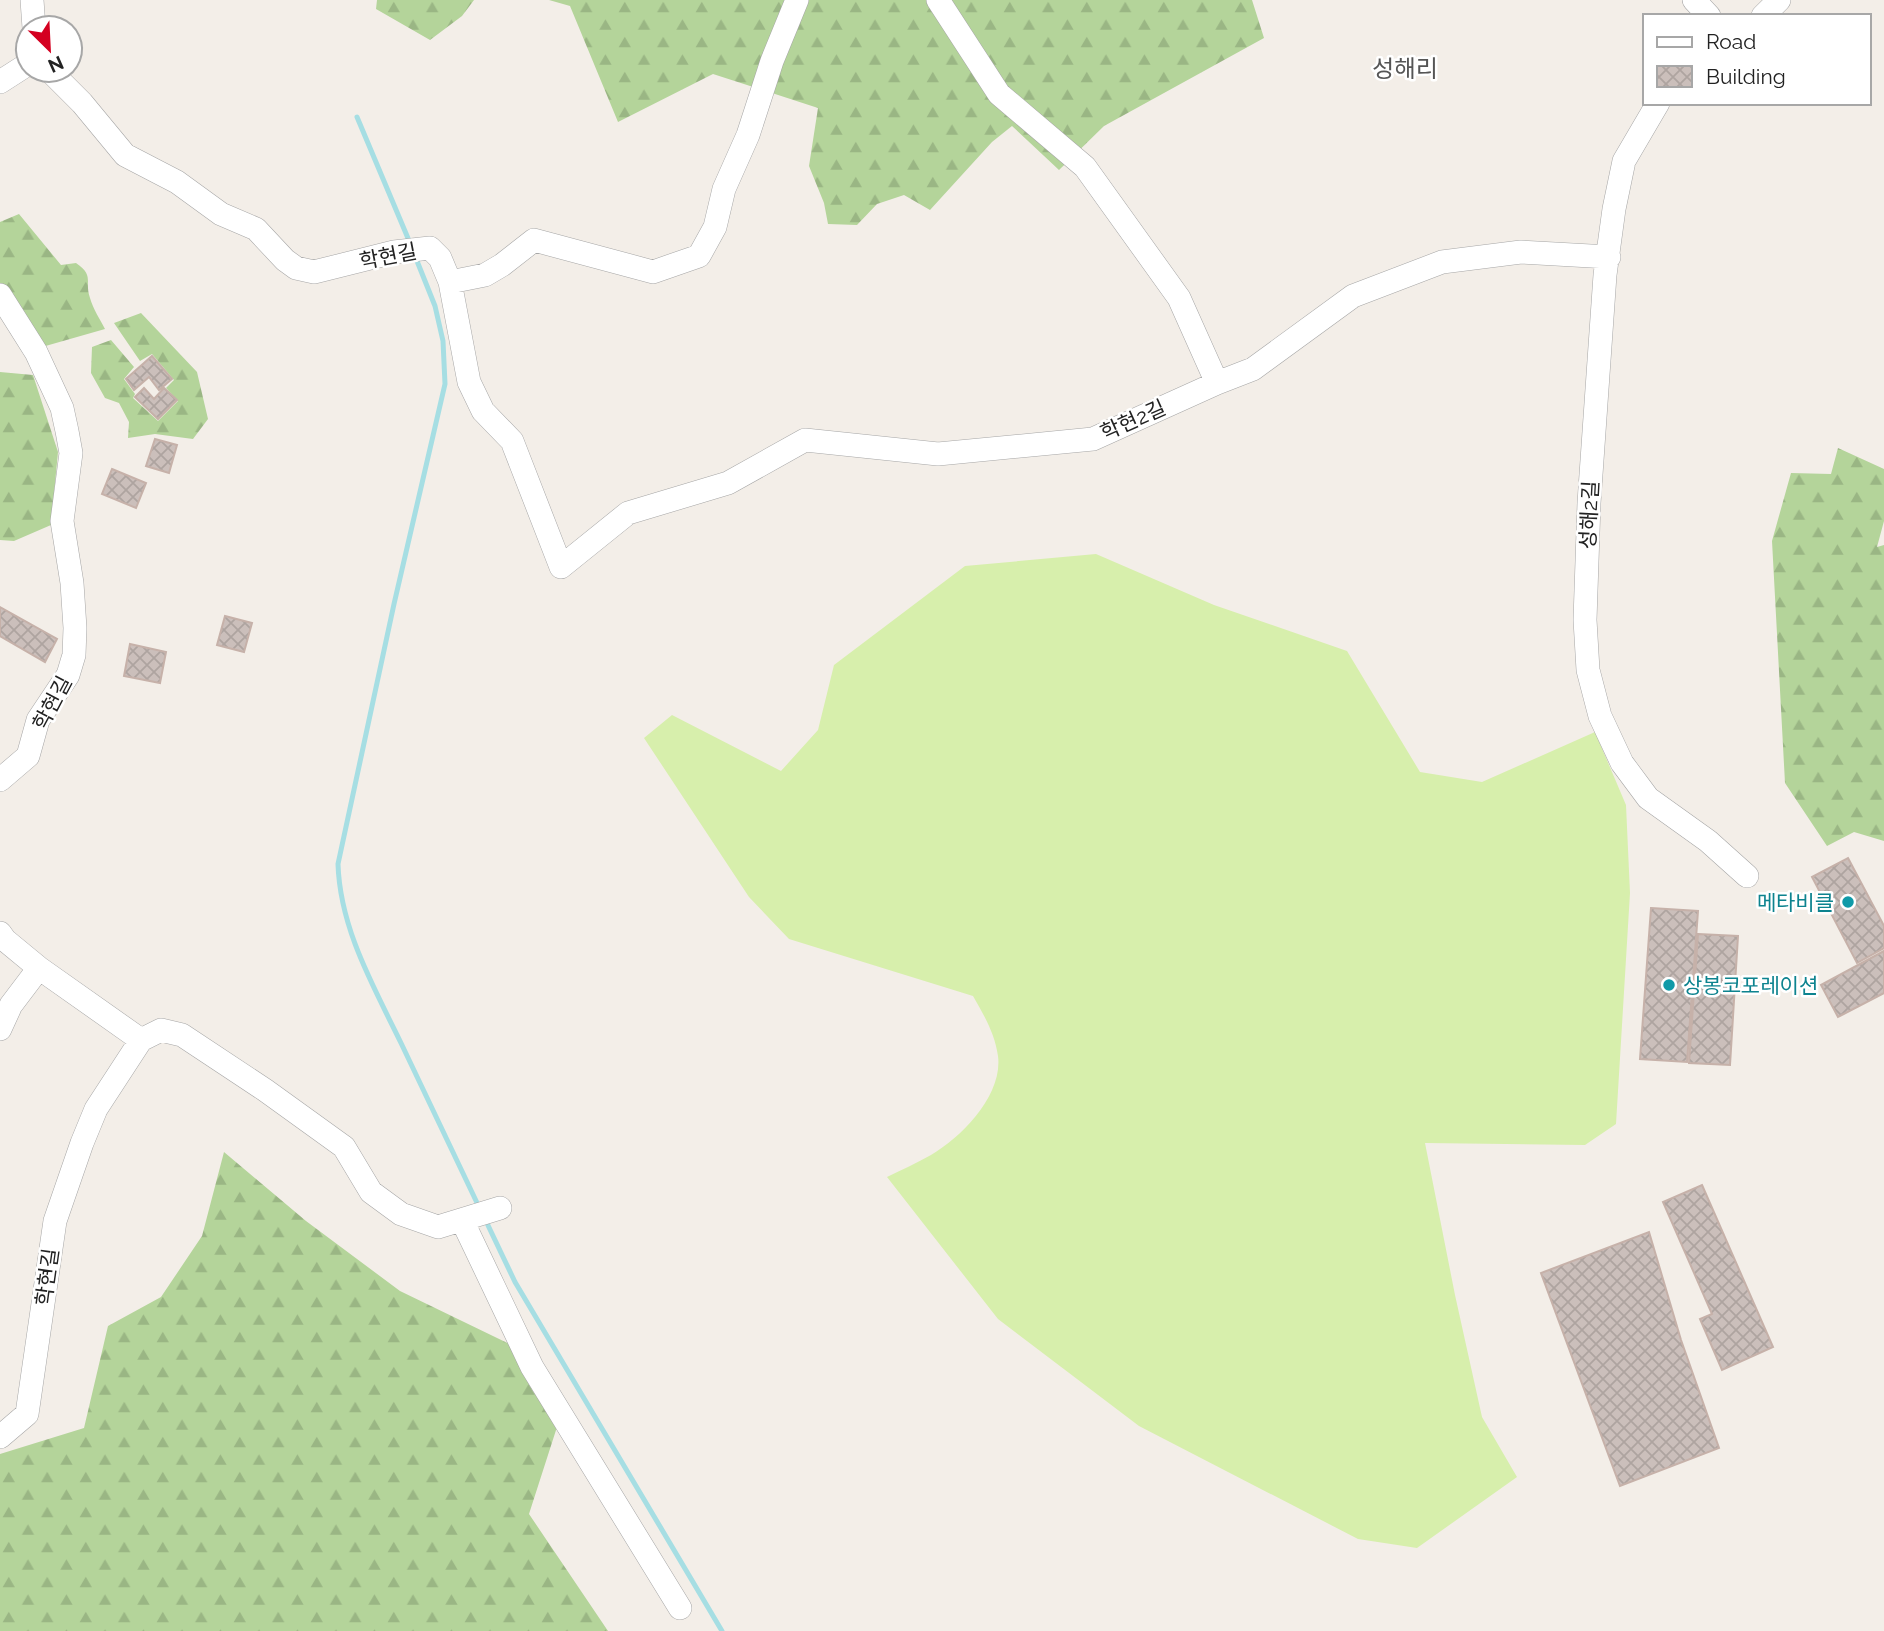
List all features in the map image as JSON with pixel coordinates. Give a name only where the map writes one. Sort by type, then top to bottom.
[{"type":"street","points":[[450,282],[485,275],[534,240],[653,272],[699,256],[715,227],[724,189],[748,135],[772,61],[797,0]]},
{"type":"street","points":[[938,0],[999,94],[1085,167],[1179,298],[1217,383]]},
{"type":"street","points":[[1694,0],[1707,14]]},
{"type":"street","points":[[1765,14],[1779,0]]},
{"type":"street","name":"학현길","points":[[62,84],[82,103],[125,155],[177,182],[221,214],[256,229],[296,268],[314,272],[394,252],[430,248],[440,258],[450,282],[469,382],[483,411],[512,440],[561,567]]},
{"type":"street","name":"성해2길","points":[[1657,105],[1624,161],[1605,275],[1589,503],[1585,620],[1588,670],[1600,716],[1622,763],[1648,798],[1708,841],[1747,876]]},
{"type":"street","name":"학현2길","points":[[561,567],[628,513],[728,483],[805,440],[938,454],[1093,439],[1253,369],[1353,296],[1443,261],[1521,252],[1609,257]]},
{"type":"street","name":"학현길","points":[[0,295],[36,352],[62,408],[71,453],[62,521],[72,583],[75,628],[74,655],[68,675],[38,720],[28,756],[0,779]]},
{"type":"street","points":[[0,933],[39,968],[141,1040],[161,1030],[183,1035],[265,1090],[344,1147],[371,1192],[401,1214],[438,1227],[500,1208]]},
{"type":"street","points":[[0,1029],[6,1004],[39,968]]},
{"type":"street","name":"학현길","points":[[0,1437],[27,1414],[55,1221],[82,1143],[96,1109],[141,1040]]},
{"type":"street","points":[[462,1220],[532,1367],[680,1608]]},
{"type":"green space","points":[[377,0],[474,0],[462,16],[430,40],[376,9]]},
{"type":"green space","points":[[549,0],[1252,0],[1264,38],[1104,126],[1059,170],[1012,126],[992,142],[930,210],[904,195],[877,204],[857,225],[828,224],[824,203],[809,166],[818,108],[713,74],[618,122],[570,6]]},
{"type":"green space","points":[[19,214],[61,265],[76,263],[85,272],[91,302],[105,329],[42,347],[0,285],[0,222]]},
{"type":"green space","points":[[141,313],[197,372],[208,419],[193,439],[155,434],[128,438],[129,422],[119,403],[105,398],[91,373],[92,347],[111,340],[134,367],[124,379],[135,394],[133,398],[158,421],[178,401],[166,388],[174,380],[152,354],[140,361],[114,323]]},
{"type":"green space","points":[[0,372],[33,375],[58,452],[51,525],[14,541],[0,540]]},
{"type":"green space","points":[[1838,448],[1884,469],[1884,521],[1877,547],[1884,545],[1884,841],[1854,832],[1827,846],[1785,783],[1772,541],[1791,473],[1831,474]]},
{"type":"green space","points":[[1096,554],[1214,605],[1347,651],[1420,772],[1482,782],[1595,732],[1626,805],[1630,893],[1616,1124],[1585,1145],[1425,1143],[1482,1417],[1517,1477],[1417,1548],[1358,1539],[1139,1426],[998,1319],[887,1177],[943,1147],[967,1126],[987,1100],[998,1071],[997,1048],[973,996],[789,939],[749,897],[644,738],[672,715],[781,771],[818,730],[834,665],[965,566]]},
{"type":"green space","points":[[224,1152],[306,1221],[400,1291],[518,1348],[557,1427],[529,1514],[608,1631],[0,1631],[0,1454],[84,1428],[108,1326],[161,1297],[202,1236]]},
{"type":"building","points":[[152,356],[172,379],[159,390],[149,377],[134,390],[126,379]]},
{"type":"building","points":[[144,388],[154,399],[164,388],[177,400],[158,419],[135,397]]},
{"type":"building","points":[[155,439],[177,445],[169,473],[146,466]]},
{"type":"building","points":[[112,469],[146,483],[136,508],[102,494]]},
{"type":"building","points":[[0,607],[57,639],[45,662],[0,636]]},
{"type":"building","points":[[225,616],[252,623],[244,652],[217,645]]},
{"type":"building","points":[[130,644],[166,652],[160,683],[124,676]]},
{"type":"building","name":"메타비클","points":[[1848,858],[1884,926],[1884,948],[1857,963],[1812,877]]},
{"type":"building","name":"상봉코포레이션","points":[[1651,908],[1698,911],[1687,1062],[1640,1059]]},
{"type":"building","points":[[1698,934],[1738,936],[1730,1065],[1689,1063]]},
{"type":"building","points":[[1884,951],[1884,993],[1838,1017],[1821,985]]},
{"type":"building","points":[[1702,1185],[1773,1347],[1722,1370],[1700,1319],[1712,1314],[1663,1202]]},
{"type":"building","points":[[1649,1232],[1681,1340],[1719,1448],[1620,1486],[1541,1273]]},
{"type":"waterway","points":[[357,117],[410,243]]},
{"type":"waterway","points":[[415,256],[435,306],[443,341],[445,384],[338,864],[345,912],[360,957],[479,1207]]},
{"type":"waterway","points":[[485,1219],[515,1282],[722,1631]]},
{"type":"place","name":"메타비클","points":[[1848,902]]},
{"type":"place","name":"상봉코포레이션","points":[[1669,985]]},
{"type":"district","name":"성해리","points":[[1405,68]]}]
